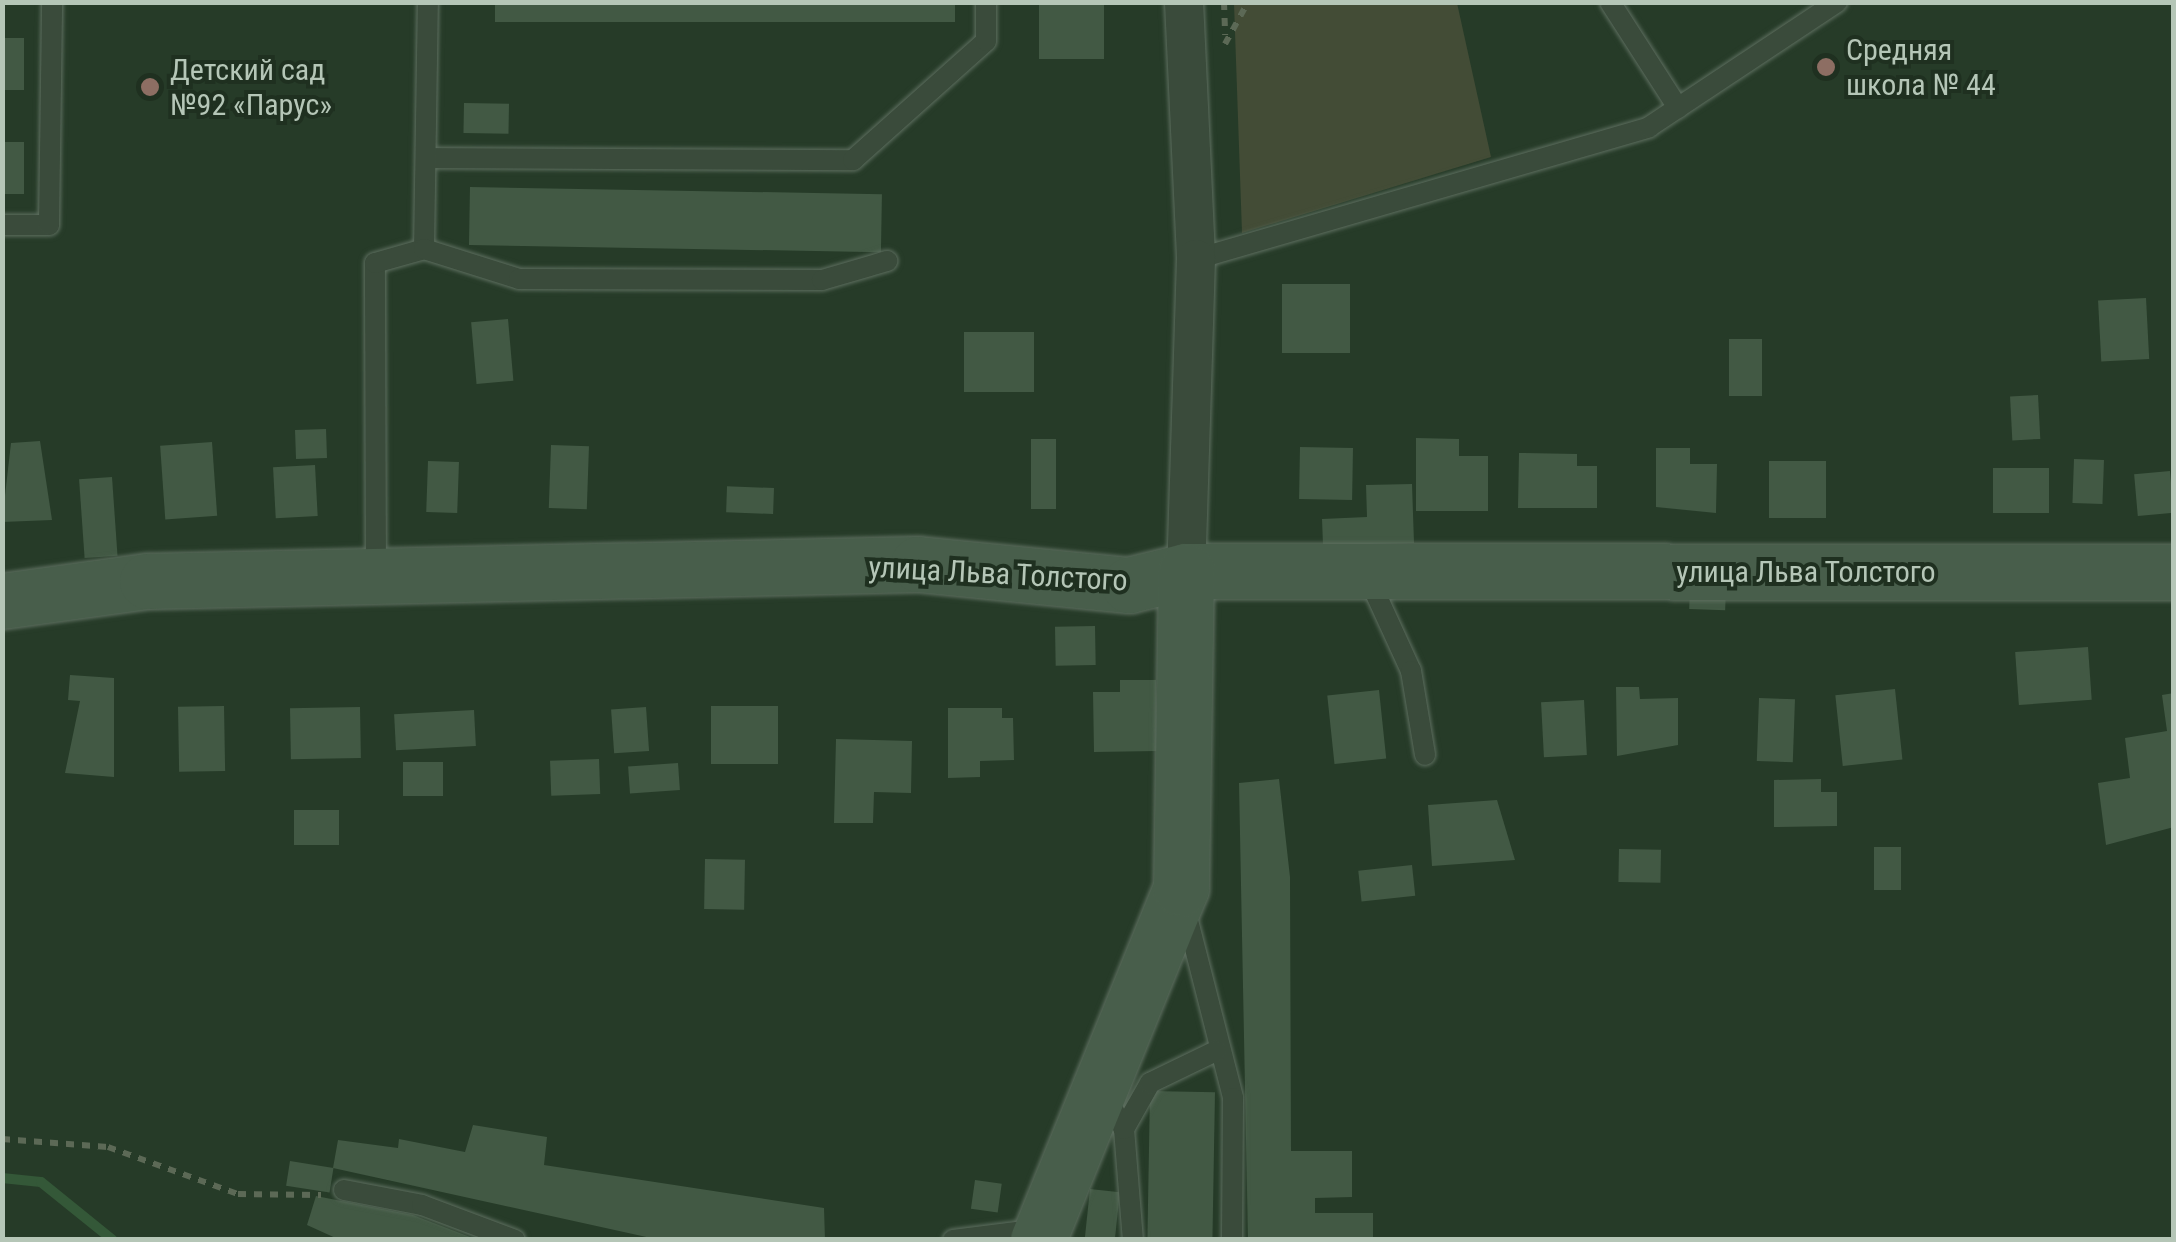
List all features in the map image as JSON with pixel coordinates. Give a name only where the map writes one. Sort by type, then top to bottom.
[{"type":"street","points":[[1040,1234],[1112,1109],[1181,888],[1196,259],[1184,2]]},
{"type":"street","name":"улица Льва Толстого","points":[[2,601],[146,580],[376,581],[918,564],[1129,586],[1186,572],[2174,572]]},
{"type":"lane","points":[[2,225],[49,225],[52,2]]},
{"type":"lane","points":[[424,249],[428,2]]},
{"type":"lane","points":[[426,158],[853,160],[986,41],[986,2]]},
{"type":"lane","points":[[1610,2],[1678,108]]},
{"type":"lane","points":[[1196,259],[1648,127],[1838,2]]},
{"type":"lane","points":[[376,581],[375,263],[424,249],[519,279],[822,280],[887,261]]},
{"type":"lane","points":[[1365,572],[1411,670],[1425,755]]},
{"type":"lane","points":[[1181,888],[1216,1051],[1233,1098],[1232,1240]]},
{"type":"lane","points":[[1133,1240],[1112,1109],[1150,1083],[1216,1051]]},
{"type":"lane","points":[[344,1190],[422,1204],[516,1240]]},
{"type":"lane","points":[[954,1240],[1040,1234]]},
{"type":"path","points":[[1225,44],[1248,2]]},
{"type":"path","points":[[2,1139],[108,1147],[281,1201],[344,1190]]},
{"type":"green space","points":[[1234,3],[1457,3],[1491,157],[1242,233]]},
{"type":"building","points":[[495,2],[955,2],[955,22],[495,22]]},
{"type":"building","points":[[1039,2],[1104,2],[1104,59],[1039,59]]},
{"type":"building","points":[[2,38],[24,38],[24,90],[2,90]]},
{"type":"building","points":[[464,103],[509,104],[508,134],[463,133]]},
{"type":"building","points":[[2,142],[24,142],[24,194],[2,194]]},
{"type":"building","points":[[470,187],[882,194],[881,252],[469,245]]},
{"type":"building","points":[[1282,284],[1350,284],[1350,353],[1282,353]]},
{"type":"building","points":[[2146,298],[2149,359],[2101,361],[2098,301]]},
{"type":"building","points":[[508,319],[513,381],[477,384],[471,322]]},
{"type":"building","points":[[964,332],[1034,332],[1034,392],[964,392]]},
{"type":"building","points":[[1729,339],[1762,339],[1762,396],[1729,396]]},
{"type":"building","points":[[2038,395],[2040,439],[2012,440],[2010,396]]},
{"type":"building","points":[[326,429],[327,458],[296,459],[295,430]]},
{"type":"building","points":[[1416,438],[1459,439],[1459,456],[1488,456],[1488,511],[1416,511]]},
{"type":"building","points":[[1031,439],[1056,439],[1056,509],[1031,509]]},
{"type":"building","points":[[40,441],[52,520],[2,522],[11,443]]},
{"type":"building","points":[[212,442],[217,516],[165,519],[160,446]]},
{"type":"building","points":[[551,445],[589,446],[587,509],[549,508]]},
{"type":"building","points":[[1300,447],[1353,448],[1352,500],[1299,499]]},
{"type":"building","points":[[1656,448],[1690,448],[1690,464],[1717,464],[1716,513],[1656,507]]},
{"type":"building","points":[[1519,453],[1577,454],[1577,466],[1597,466],[1597,508],[1518,508]]},
{"type":"building","points":[[2074,459],[2104,460],[2102,504],[2072,503]]},
{"type":"building","points":[[428,461],[459,462],[457,513],[426,512]]},
{"type":"building","points":[[1769,461],[1826,461],[1826,518],[1769,518]]},
{"type":"building","points":[[315,465],[318,516],[276,518],[273,467]]},
{"type":"building","points":[[1993,468],[2049,468],[2049,513],[1993,513]]},
{"type":"building","points":[[2170,471],[2174,513],[2138,516],[2134,474]]},
{"type":"building","points":[[112,477],[118,556],[85,558],[79,479]]},
{"type":"building","points":[[1412,484],[1414,543],[1323,545],[1322,519],[1367,517],[1366,485]]},
{"type":"building","points":[[727,486],[774,488],[773,514],[726,512]]},
{"type":"building","points":[[1690,586],[1726,587],[1725,610],[1689,609]]},
{"type":"building","points":[[1095,626],[1096,665],[1056,666],[1055,627]]},
{"type":"building","points":[[2088,647],[2092,700],[2019,705],[2015,652]]},
{"type":"building","points":[[70,675],[114,678],[114,777],[65,773],[80,701],[68,700]]},
{"type":"building","points":[[1120,680],[1156,680],[1157,751],[1094,752],[1093,692],[1120,692]]},
{"type":"building","points":[[1616,687],[1639,687],[1640,699],[1678,698],[1678,745],[1617,756]]},
{"type":"building","points":[[1895,689],[1902,760],[1843,766],[1835,695]]},
{"type":"building","points":[[1379,690],[1386,759],[1334,764],[1327,695]]},
{"type":"building","points":[[2174,693],[2174,827],[2106,845],[2098,783],[2130,778],[2125,738],[2167,731],[2162,695]]},
{"type":"building","points":[[1759,698],[1795,699],[1793,762],[1757,761]]},
{"type":"building","points":[[1584,700],[1587,755],[1544,757],[1541,702]]},
{"type":"building","points":[[224,706],[225,771],[179,772],[178,707]]},
{"type":"building","points":[[711,706],[778,706],[778,764],[711,764]]},
{"type":"building","points":[[360,707],[361,758],[291,759],[290,708]]},
{"type":"building","points":[[646,707],[649,751],[614,753],[611,709]]},
{"type":"building","points":[[948,708],[1002,708],[1002,718],[1013,718],[1014,760],[980,761],[980,777],[948,778]]},
{"type":"building","points":[[474,710],[476,746],[396,750],[394,714]]},
{"type":"building","points":[[836,739],[912,741],[911,793],[874,792],[873,823],[834,823]]},
{"type":"building","points":[[599,759],[600,794],[551,796],[550,761]]},
{"type":"building","points":[[403,762],[443,762],[443,796],[403,796]]},
{"type":"building","points":[[678,763],[680,790],[630,793],[628,766]]},
{"type":"building","points":[[1279,779],[1290,877],[1291,1151],[1352,1151],[1352,1197],[1315,1198],[1315,1213],[1373,1213],[1373,1240],[1248,1240],[1239,783]]},
{"type":"building","points":[[1821,779],[1821,792],[1837,792],[1837,826],[1774,827],[1774,780]]},
{"type":"building","points":[[1497,800],[1515,860],[1432,866],[1428,805]]},
{"type":"building","points":[[294,810],[339,810],[339,845],[294,845]]},
{"type":"building","points":[[1874,847],[1901,847],[1901,890],[1874,890]]},
{"type":"building","points":[[1619,849],[1661,850],[1660,883],[1618,882]]},
{"type":"building","points":[[705,859],[745,860],[744,910],[704,909]]},
{"type":"building","points":[[1412,865],[1415,896],[1362,901],[1358,871]]},
{"type":"building","points":[[1150,1091],[1215,1092],[1212,1240],[1147,1240]]},
{"type":"building","points":[[473,1125],[547,1137],[544,1165],[824,1208],[825,1240],[660,1240],[333,1168],[338,1140],[398,1148],[399,1139],[465,1152]]},
{"type":"building","points":[[290,1161],[333,1168],[330,1193],[286,1186]]},
{"type":"building","points":[[975,1180],[1002,1184],[998,1212],[971,1209]]},
{"type":"building","points":[[1090,1189],[1120,1192],[1115,1240],[1085,1240]]},
{"type":"building","points":[[316,1196],[413,1215],[478,1240],[340,1240],[307,1225]]},
{"type":"waterway","points":[[2,1178],[41,1182],[113,1240]]},
{"type":"place","name":"Средняя школа № 44","points":[[1826,67]]},
{"type":"place","name":"Детский сад №92 «Парус»","points":[[150,87]]}]
